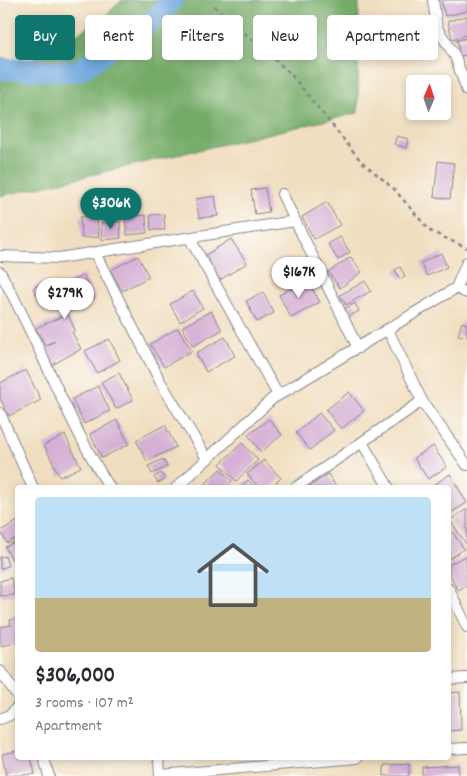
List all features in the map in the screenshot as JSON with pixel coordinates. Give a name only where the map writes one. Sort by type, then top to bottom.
[{"type":"street","points":[[433,0],[437,28],[455,56],[467,91]]},
{"type":"street","points":[[282,194],[358,348]]},
{"type":"street","points":[[0,256],[59,258],[190,239],[295,220]]},
{"type":"street","points":[[190,239],[278,395]]},
{"type":"street","points":[[95,253],[160,381],[207,459]]},
{"type":"street","points":[[179,485],[278,395],[456,288],[467,262]]},
{"type":"street","points":[[0,272],[21,309],[93,462],[108,485]]},
{"type":"street","points":[[456,288],[467,293]]},
{"type":"street","points":[[388,330],[422,401],[467,465]]},
{"type":"street","points":[[302,485],[422,401]]},
{"type":"street","points":[[0,413],[32,485]]},
{"type":"street","points":[[362,444],[387,485]]},
{"type":"street","points":[[451,593],[467,628]]},
{"type":"street","points":[[0,671],[15,692]]},
{"type":"street","points":[[451,679],[467,678]]},
{"type":"street","points":[[0,719],[15,709]]},
{"type":"street","points":[[451,749],[467,748]]},
{"type":"street","points":[[44,760],[48,776]]},
{"type":"street","points":[[159,760],[160,776],[335,760]]},
{"type":"path","points":[[214,6],[290,73],[361,161],[394,189],[430,231],[467,248]]},
{"type":"green space","points":[[122,0],[359,0],[359,15],[327,15],[327,60],[358,60],[358,113],[0,196],[0,57],[27,63],[32,60],[75,60],[75,35],[85,29],[85,60],[152,60],[152,15],[106,15]]},
{"type":"building","points":[[441,0],[467,0],[467,11],[445,16]]},
{"type":"building","points":[[467,16],[467,35],[452,39],[448,21]]},
{"type":"building","points":[[467,38],[467,55],[460,56],[457,40]]},
{"type":"building","points":[[397,136],[408,139],[406,148],[394,144]]},
{"type":"building","points":[[438,161],[454,163],[450,199],[434,197]]},
{"type":"building","points":[[265,188],[269,212],[255,214],[251,190]]},
{"type":"building","points":[[215,196],[218,216],[199,218],[196,199]]},
{"type":"building","points":[[327,202],[340,225],[314,239],[302,217]]},
{"type":"building","points":[[164,214],[165,230],[151,230],[150,215]]},
{"type":"building","points":[[146,215],[147,233],[127,235],[125,217]]},
{"type":"building","points":[[97,216],[99,237],[82,238],[80,217]]},
{"type":"building","points":[[120,221],[121,238],[102,240],[101,223]]},
{"type":"building","points":[[340,237],[350,252],[338,260],[328,244]]},
{"type":"building","points":[[231,239],[247,263],[220,280],[204,256]]},
{"type":"building","points":[[441,253],[447,267],[427,276],[421,263]]},
{"type":"building","points":[[138,256],[149,277],[122,291],[111,270]]},
{"type":"building","points":[[351,257],[362,272],[340,288],[328,272]]},
{"type":"building","points":[[400,267],[405,276],[400,279],[395,270]]},
{"type":"building","points":[[83,275],[95,298],[67,313],[75,330],[72,332],[81,349],[52,365],[43,347],[55,341],[45,345],[36,328],[63,316],[50,293]]},
{"type":"building","points":[[307,280],[320,302],[291,318],[279,295]]},
{"type":"building","points":[[365,281],[371,291],[346,305],[340,295]]},
{"type":"building","points":[[42,283],[49,295],[40,301],[33,288]]},
{"type":"building","points":[[193,291],[203,308],[180,322],[170,304]]},
{"type":"building","points":[[263,292],[274,313],[257,322],[246,301]]},
{"type":"building","points":[[355,303],[359,311],[348,317],[343,310]]},
{"type":"building","points":[[211,311],[222,330],[193,346],[182,327]]},
{"type":"building","points":[[462,322],[467,324],[467,337],[458,335]]},
{"type":"building","points":[[178,328],[192,351],[164,367],[150,344]]},
{"type":"building","points":[[225,337],[235,356],[206,372],[196,353]]},
{"type":"building","points":[[109,339],[120,360],[97,373],[85,351]]},
{"type":"building","points":[[26,370],[41,400],[9,416],[0,398],[0,383]]},
{"type":"building","points":[[119,373],[133,400],[116,409],[101,382]]},
{"type":"building","points":[[98,386],[110,411],[84,424],[72,399]]},
{"type":"building","points":[[349,392],[364,411],[341,429],[326,410]]},
{"type":"building","points":[[319,413],[334,430],[310,450],[296,433]]},
{"type":"building","points":[[269,419],[282,435],[261,452],[248,435]]},
{"type":"building","points":[[117,420],[129,444],[102,458],[90,434]]},
{"type":"building","points":[[165,425],[176,447],[147,461],[136,440]]},
{"type":"building","points":[[65,435],[81,467],[60,477],[44,445]]},
{"type":"building","points":[[242,443],[258,460],[236,481],[220,464]]},
{"type":"building","points":[[433,446],[447,467],[428,479],[414,458]]},
{"type":"building","points":[[163,459],[167,467],[152,474],[148,466]]},
{"type":"building","points":[[264,460],[281,478],[273,485],[256,485],[247,474]]},
{"type":"building","points":[[220,469],[232,481],[229,485],[204,485]]},
{"type":"building","points":[[161,473],[165,480],[158,483],[154,477]]},
{"type":"building","points":[[328,474],[335,485],[312,485]]},
{"type":"building","points":[[450,474],[467,503],[451,513],[451,485],[434,485]]},
{"type":"building","points":[[248,480],[252,485],[242,485]]},
{"type":"building","points":[[467,509],[467,545],[451,521],[451,519]]},
{"type":"building","points":[[15,523],[15,539],[7,543],[0,531]]},
{"type":"building","points":[[451,530],[464,549],[451,558]]},
{"type":"building","points":[[15,542],[15,560],[13,561],[5,547]]},
{"type":"building","points":[[5,556],[8,566],[0,569],[0,557]]},
{"type":"building","points":[[466,556],[467,586],[458,590],[451,576],[451,563]]},
{"type":"building","points":[[11,578],[15,595],[0,596],[0,581]]},
{"type":"building","points":[[15,619],[15,643],[0,646],[0,627],[11,625],[10,620]]},
{"type":"building","points":[[460,692],[461,730],[451,731],[451,693]]},
{"type":"building","points":[[15,752],[15,760],[32,760],[35,774],[6,776],[2,754]]},
{"type":"building","points":[[409,764],[409,776],[384,776],[384,765]]},
{"type":"building","points":[[458,765],[458,776],[422,776],[422,767]]},
{"type":"waterway","points":[[0,69],[78,71],[160,15],[172,0]]}]
